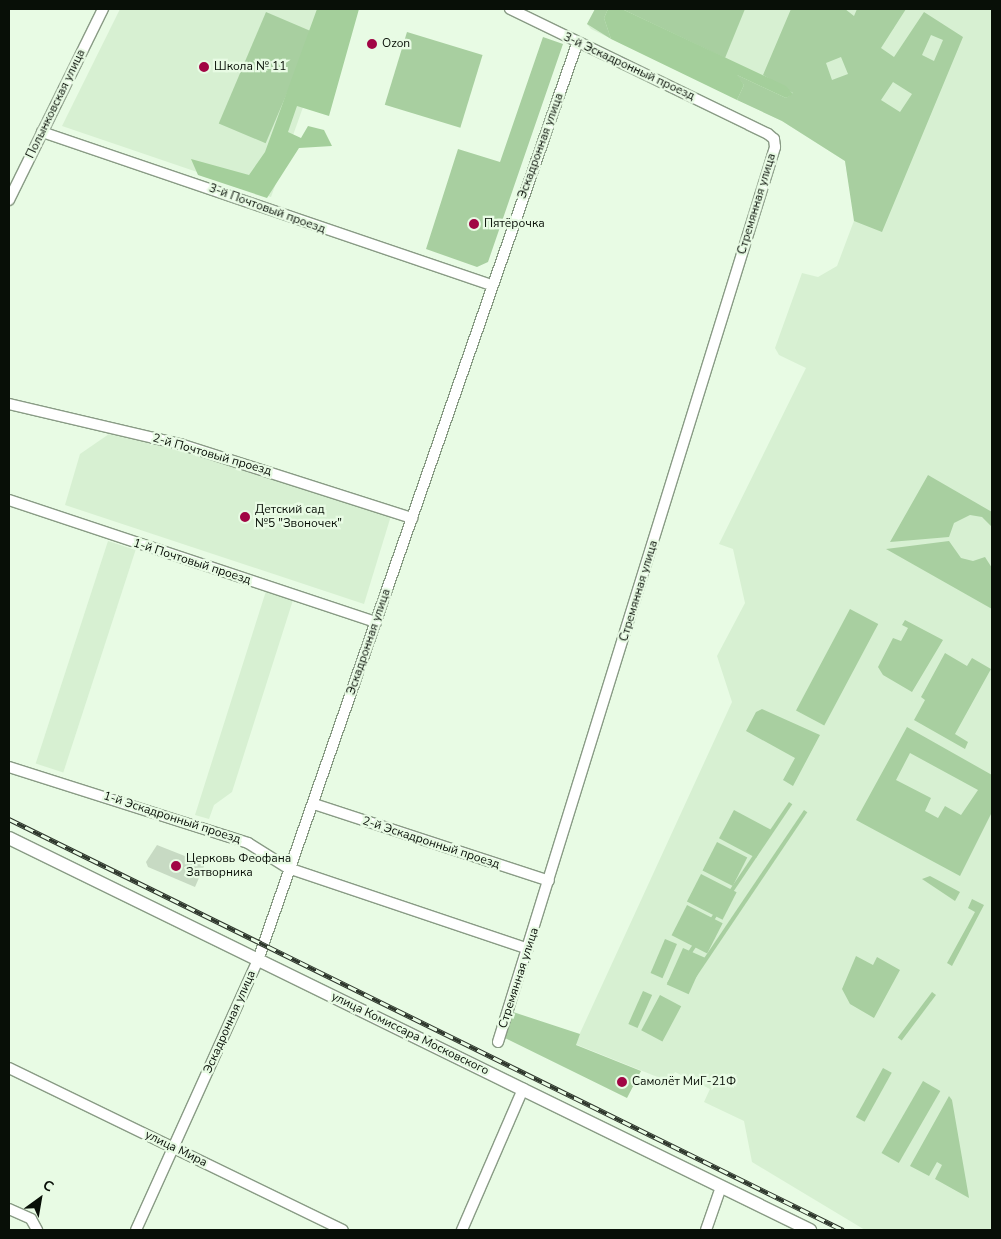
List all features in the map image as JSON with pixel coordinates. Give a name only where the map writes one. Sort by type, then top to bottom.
[{"type":"main road","name":"улица Комиссара Московского","points":[[9,838],[810,1230]]},
{"type":"street","name":"Полынковская улица","points":[[9,200],[103,9]]},
{"type":"street","name":"3-й Эскадронный проезд","points":[[510,9],[577,44],[612,57],[774,139]]},
{"type":"street","name":"Эскадронная улица","points":[[136,1230],[258,960],[288,868],[314,804],[492,285],[577,44]]},
{"type":"street","name":"3-й Почтовый проезд","points":[[42,132],[492,285]]},
{"type":"street","name":"Стремянная улица","points":[[498,1042],[549,881],[774,139]]},
{"type":"street","name":"2-й Почтовый проезд","points":[[9,404],[180,444],[412,518]]},
{"type":"street","name":"1-й Почтовый проезд","points":[[9,500],[376,622]]},
{"type":"street","name":"1-й Эскадронный проезд","points":[[9,767],[248,842],[288,868],[528,949]]},
{"type":"street","name":"2-й Эскадронный проезд","points":[[314,804],[549,881]]},
{"type":"street","name":"улица Мира","points":[[9,1068],[343,1230]]},
{"type":"street","points":[[462,1230],[523,1089]]},
{"type":"street","points":[[706,1230],[721,1187]]},
{"type":"street","points":[[9,1209],[31,1219],[38,1230]]},
{"type":"shaded area","name":"Школа № 11","points":[[120,9],[338,9],[271,197],[62,126]]},
{"type":"shaded area","points":[[595,9],[992,9],[992,1230],[865,1230],[752,1162],[744,1121],[704,1102],[710,1089],[675,1072],[670,1082],[575,1044],[732,702],[717,656],[745,603],[733,549],[719,544],[806,368],[779,355],[775,348],[802,273],[818,277],[837,266],[855,218],[845,161],[782,121],[591,29],[587,24]]},
{"type":"shaded area","points":[[595,9],[608,9],[604,18],[611,39],[587,24]]},
{"type":"shaded area","points":[[622,9],[745,9],[725,58]]},
{"type":"shaded area","points":[[791,9],[845,9],[854,16],[857,9],[906,9],[881,48],[894,57],[924,12],[963,37],[882,232],[854,221],[845,161],[782,121],[737,100],[744,85],[735,74],[786,98],[793,93],[763,75]],"holes":[[[931,35],[943,40],[934,61],[922,55]],[[841,57],[848,74],[832,80],[826,63]],[[893,82],[912,94],[900,112],[881,100]]]},
{"type":"shaded area","points":[[266,12],[313,32],[266,143],[219,123]]},
{"type":"shaded area","points":[[407,32],[483,55],[460,128],[385,105]]},
{"type":"shaded area","points":[[543,37],[563,44],[488,262],[477,267],[426,249],[458,149],[500,162]]},
{"type":"shaded area","name":"Детский сад №5 \"Звоночек\"","points":[[109,434],[194,454],[388,514],[390,519],[364,604],[65,505],[80,454]]},
{"type":"shaded area","points":[[928,475],[992,512],[992,527],[982,517],[970,515],[954,523],[949,537],[890,542]]},
{"type":"shaded area","points":[[108,541],[136,550],[63,773],[36,764]]},
{"type":"shaded area","points":[[949,541],[961,558],[973,561],[985,557],[992,568],[992,609],[886,549]]},
{"type":"shaded area","points":[[266,591],[293,600],[232,792],[214,805],[209,819],[195,815]]},
{"type":"shaded area","points":[[850,609],[878,624],[824,726],[796,711]]},
{"type":"shaded area","points":[[905,620],[943,640],[912,692],[883,675],[878,667],[893,638],[901,641],[908,628],[902,625]]},
{"type":"shaded area","points":[[945,653],[967,666],[972,658],[991,669],[955,734],[968,742],[965,749],[914,720],[925,700],[921,697]]},
{"type":"shaded area","points":[[762,709],[820,735],[793,786],[783,780],[795,758],[746,731],[756,712]]},
{"type":"shaded area","points":[[907,727],[992,775],[992,812],[960,876],[856,820]],"holes":[[[910,753],[978,790],[961,815],[945,806],[938,818],[925,811],[931,798],[896,780]]]},
{"type":"shaded area","points":[[789,802],[792,804],[670,985],[667,983]]},
{"type":"shaded area","points":[[734,810],[771,830],[756,858],[719,838]]},
{"type":"shaded area","points":[[804,810],[807,812],[686,992],[683,990]]},
{"type":"shaded area","points":[[717,842],[747,857],[733,886],[702,871]]},
{"type":"shaded area","points":[[701,874],[737,892],[723,920],[687,902]]},
{"type":"shaded area","points":[[930,876],[960,892],[955,901],[922,879]]},
{"type":"shaded area","points":[[972,899],[984,905],[952,966],[947,963],[975,912],[968,908]]},
{"type":"shaded area","points":[[687,905],[723,923],[707,953],[672,935]]},
{"type":"shaded area","points":[[665,939],[677,944],[663,978],[651,973]]},
{"type":"shaded area","points":[[683,948],[705,958],[689,994],[667,985]]},
{"type":"shaded area","points":[[856,956],[873,965],[877,957],[900,970],[874,1018],[850,1004],[842,989]]},
{"type":"shaded area","points":[[643,991],[652,995],[637,1028],[628,1024]]},
{"type":"shaded area","points":[[932,992],[936,995],[902,1041],[898,1038]]},
{"type":"shaded area","points":[[660,995],[681,1006],[662,1042],[641,1030]]},
{"type":"shaded area","points":[[510,1011],[580,1034],[576,1045],[641,1071],[627,1098],[501,1036]]},
{"type":"shaded area","points":[[883,1068],[892,1073],[865,1122],[856,1117]]},
{"type":"shaded area","points":[[923,1081],[940,1091],[899,1163],[882,1153]]},
{"type":"shaded area","points":[[949,1096],[952,1100],[969,1198],[935,1179],[942,1165],[937,1162],[929,1176],[910,1166]]},
{"type":"green space","points":[[317,9],[359,9],[329,116],[297,106],[288,132],[301,138],[308,126],[324,130],[332,146],[299,148],[267,198],[198,175],[191,159],[249,175],[265,152]]},
{"type":"green space","points":[[608,9],[622,9],[786,86],[793,94],[786,98],[737,75],[744,85],[737,100],[611,39],[604,18]]},
{"type":"building","name":"Церковь Феофана Затворника","points":[[157,845],[205,864],[195,887],[148,867],[146,862]]},
{"type":"railway","points":[[9,819],[843,1230]]},
{"type":"place","name":"Ozon","points":[[372,44]]},
{"type":"place","name":"Школа № 11","points":[[204,67]]},
{"type":"place","name":"Пятёрочка","points":[[474,224]]},
{"type":"place","name":"Детский сад №5 \"Звоночек\"","points":[[245,517]]},
{"type":"place","name":"Церковь Феофана Затворника","points":[[176,866]]},
{"type":"place","name":"Самолёт МиГ-21Ф","points":[[622,1082]]}]
